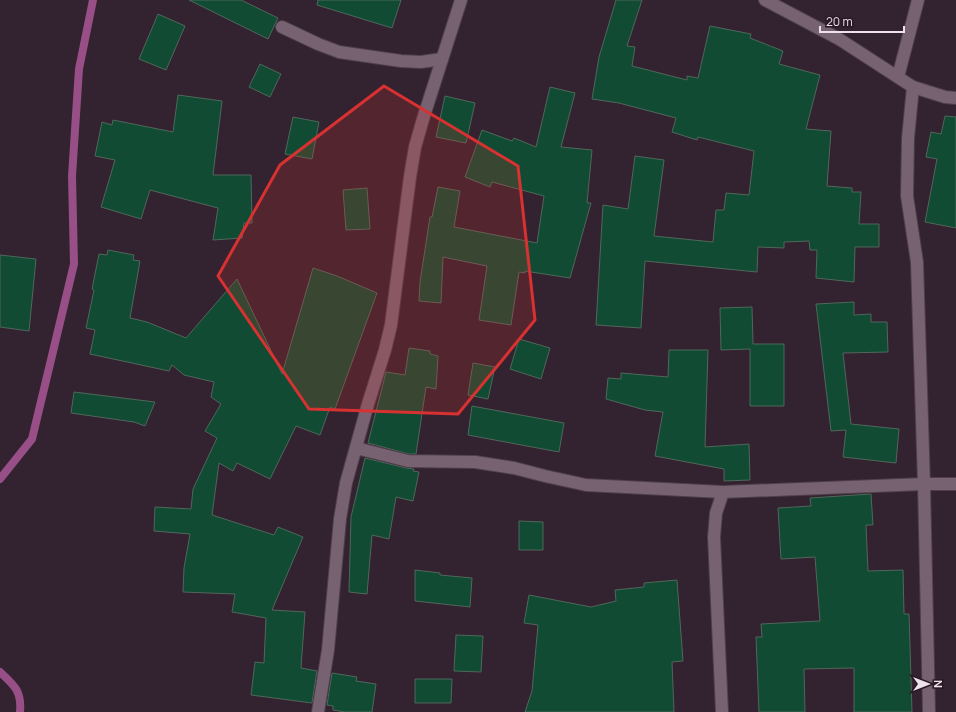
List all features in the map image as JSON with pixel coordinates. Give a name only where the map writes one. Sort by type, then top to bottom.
[{"type":"street","points":[[318,712],[328,650],[340,519],[346,483],[391,325],[410,177],[416,147],[461,0]]},
{"type":"street","points":[[765,0],[839,39],[913,87],[945,97],[956,98]]},
{"type":"street","points":[[898,77],[918,0]]},
{"type":"street","points":[[282,27],[339,52],[401,61],[421,62],[442,59]]},
{"type":"street","points":[[913,87],[908,138],[907,196],[917,262],[929,712]]},
{"type":"street","points":[[356,448],[408,461],[475,462],[514,468],[586,485],[723,492],[956,484]]},
{"type":"street","points":[[722,712],[714,537],[716,513],[723,492]]},
{"type":"highlighted area","points":[[384,86],[518,166],[535,320],[458,414],[309,409],[218,276],[280,165]]},
{"type":"building","points":[[189,0],[241,0],[278,18],[268,39]]},
{"type":"building","points":[[318,0],[401,0],[392,28],[317,5]]},
{"type":"building","points":[[616,0],[642,0],[627,46],[635,47],[632,66],[687,80],[687,76],[698,78],[710,26],[751,34],[750,38],[783,51],[779,64],[820,75],[806,129],[831,131],[827,186],[852,188],[852,192],[861,192],[859,224],[879,224],[879,247],[855,247],[854,282],[816,278],[817,250],[810,250],[809,241],[784,242],[784,248],[758,247],[757,272],[645,261],[641,328],[596,325],[603,205],[628,209],[635,156],[664,160],[654,236],[713,242],[716,210],[724,210],[726,193],[749,195],[754,151],[698,137],[697,140],[672,132],[676,118],[619,103],[592,99],[599,57]]},
{"type":"building","points":[[158,14],[185,26],[166,70],[139,59]]},
{"type":"building","points":[[260,64],[281,74],[270,97],[249,87]]},
{"type":"building","points":[[550,87],[575,93],[561,147],[592,150],[587,203],[591,203],[570,278],[525,271],[525,273],[519,272],[511,325],[479,320],[487,266],[443,257],[441,303],[419,301],[420,282],[430,217],[432,217],[438,187],[460,191],[454,227],[537,243],[544,196],[492,182],[490,187],[465,177],[482,130],[512,141],[514,138],[536,147]]},
{"type":"building","points":[[178,95],[222,101],[213,175],[251,175],[252,223],[244,223],[242,238],[213,240],[218,208],[150,190],[141,219],[101,207],[115,160],[95,156],[102,122],[112,125],[113,120],[173,132]]},
{"type":"building","points":[[445,96],[475,103],[466,143],[436,137]]},
{"type":"building","points":[[945,116],[956,117],[956,228],[925,222],[937,159],[926,157],[931,132],[941,134]]},
{"type":"building","points":[[293,117],[319,122],[312,159],[285,154]]},
{"type":"building","points":[[367,188],[370,229],[346,230],[343,190]]},
{"type":"building","points":[[108,250],[134,255],[133,260],[140,261],[130,318],[147,322],[186,338],[237,279],[282,374],[313,268],[337,276],[377,293],[335,409],[330,407],[320,435],[296,426],[270,479],[237,463],[233,471],[219,463],[212,515],[274,535],[278,527],[303,537],[272,610],[305,612],[301,668],[317,671],[312,703],[251,695],[255,662],[264,663],[266,618],[232,612],[235,594],[183,592],[184,568],[190,534],[154,531],[155,507],[191,509],[193,489],[217,438],[205,431],[221,404],[211,397],[214,382],[184,375],[172,365],[169,371],[90,354],[95,330],[86,328],[94,290],[92,289],[99,254],[107,255]]},
{"type":"building","points":[[0,255],[36,259],[29,331],[0,327]]},
{"type":"building","points":[[854,302],[854,315],[871,314],[871,322],[887,322],[888,352],[843,353],[851,424],[899,429],[896,463],[843,457],[846,430],[831,431],[816,304]]},
{"type":"building","points":[[752,307],[753,344],[784,344],[784,406],[750,406],[750,349],[721,350],[720,308]]},
{"type":"building","points":[[519,339],[550,348],[541,379],[510,369]]},
{"type":"building","points":[[409,348],[430,351],[430,354],[438,356],[436,389],[426,387],[416,454],[409,454],[368,443],[386,372],[405,375]]},
{"type":"building","points":[[669,350],[708,350],[705,447],[749,444],[750,480],[724,481],[724,469],[655,456],[663,412],[645,410],[606,399],[608,378],[621,379],[621,373],[668,377]]},
{"type":"building","points":[[473,363],[495,367],[488,399],[468,395]]},
{"type":"building","points":[[74,392],[155,402],[145,426],[134,422],[71,413]]},
{"type":"building","points":[[472,406],[564,423],[559,452],[468,435]]},
{"type":"building","points":[[365,458],[414,469],[413,471],[419,472],[413,501],[396,497],[389,539],[372,535],[367,594],[349,592],[351,517]]},
{"type":"building","points":[[871,494],[873,525],[866,525],[868,571],[903,570],[904,614],[909,614],[912,712],[854,712],[854,668],[804,669],[805,712],[759,712],[756,637],[762,637],[761,624],[820,621],[815,557],[781,559],[778,508],[811,506],[810,498]]},
{"type":"building","points":[[519,521],[543,522],[543,550],[519,550]]},
{"type":"building","points":[[415,570],[440,573],[440,575],[472,578],[470,607],[415,601]]},
{"type":"building","points":[[677,580],[683,661],[672,662],[674,712],[525,712],[532,691],[538,625],[524,623],[529,595],[591,607],[616,601],[615,590],[644,587],[644,583]]},
{"type":"building","points":[[456,635],[483,636],[481,672],[454,671]]},
{"type":"building","points":[[332,673],[357,677],[356,681],[376,684],[372,712],[345,712],[333,710],[333,706],[327,705]]},
{"type":"building","points":[[415,679],[452,679],[451,703],[415,703]]},
{"type":"waterway","points":[[0,479],[32,439],[74,264],[72,176],[79,69],[93,0]]},
{"type":"waterway","points":[[0,672],[16,689],[20,699],[20,712]]}]
